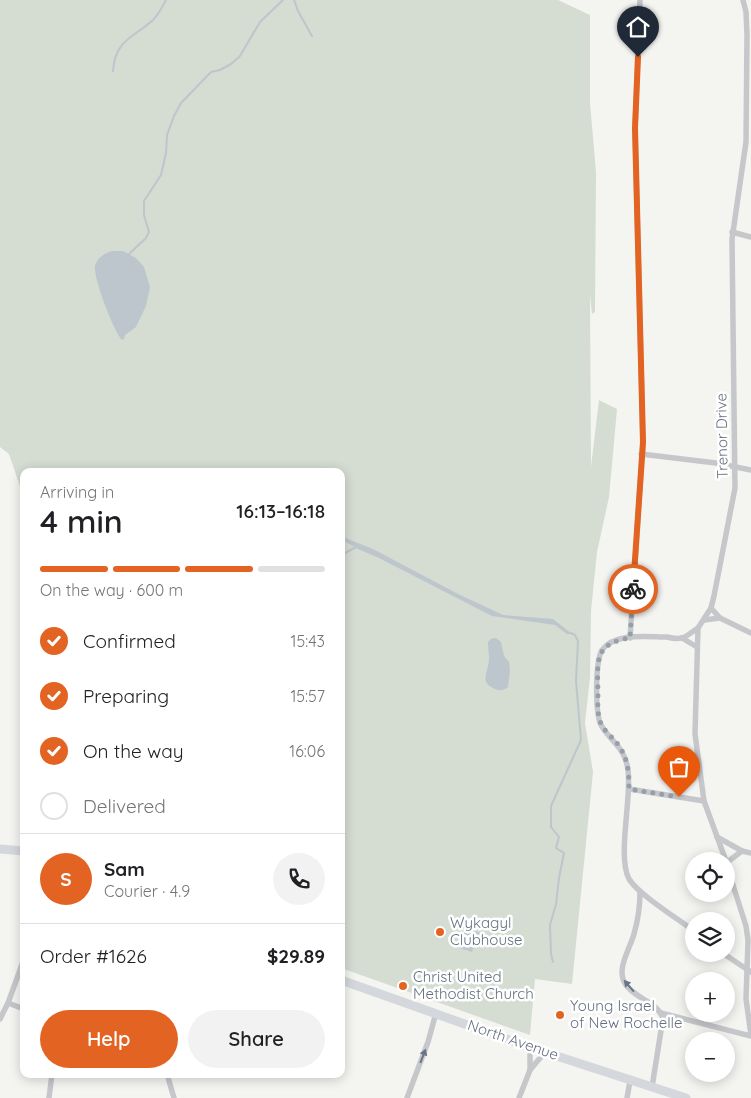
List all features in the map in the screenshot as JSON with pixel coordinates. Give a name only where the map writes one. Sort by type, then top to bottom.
[{"type":"main road","points":[[0,849],[20,851]]},
{"type":"main road","name":"North Avenue","points":[[345,981],[532,1048],[686,1098]]},
{"type":"street","points":[[630,638],[643,442],[635,128],[640,0]]},
{"type":"street","name":"Trenor Drive","points":[[698,628],[711,608],[735,488],[732,232],[748,142],[749,35],[743,0]]},
{"type":"street","points":[[732,232],[751,237]]},
{"type":"street","points":[[641,454],[716,463],[751,470]]},
{"type":"street","points":[[711,608],[720,618],[751,633]]},
{"type":"street","points":[[704,620],[720,618]]},
{"type":"street","points":[[682,638],[698,628]]},
{"type":"street","points":[[698,628],[695,734],[704,801],[722,852]]},
{"type":"street","points":[[685,924],[640,892],[630,880],[624,868],[629,789],[628,769],[618,744],[604,729],[599,720],[598,660],[608,644],[616,640],[630,638],[682,638],[697,647]]},
{"type":"street","points":[[629,789],[704,801]]},
{"type":"street","points":[[717,837],[742,851],[751,853]]},
{"type":"street","points":[[735,856],[742,851]]},
{"type":"street","points":[[661,1013],[751,1035],[746,999],[749,971],[748,940],[746,926],[735,891]]},
{"type":"street","points":[[640,892],[636,926],[623,964],[622,973],[625,984],[653,1005],[661,1013],[664,1022],[652,1087]]},
{"type":"street","points":[[735,961],[749,971]]},
{"type":"street","points":[[0,1019],[20,970]]},
{"type":"street","points":[[8,1003],[20,1008]]},
{"type":"street","points":[[406,1098],[428,1042],[436,1013]]},
{"type":"street","points":[[530,1070],[532,1048]]},
{"type":"street","points":[[519,1098],[530,1070],[545,1052]]},
{"type":"street","points":[[51,1078],[49,1097],[57,1098]]},
{"type":"street","points":[[167,1078],[174,1098]]},
{"type":"street","points":[[626,1098],[630,1081]]},
{"type":"shaded area","points":[[0,0],[558,0],[590,15],[590,103],[596,172],[595,312],[592,314],[590,295],[591,467],[599,400],[617,409],[609,497],[597,552],[591,611],[590,677],[585,723],[593,772],[572,984],[535,979],[530,1035],[345,969],[345,468],[20,468],[20,486],[9,454],[0,447]]},
{"type":"shaded area","points":[[112,251],[123,251],[136,258],[144,267],[150,287],[146,306],[136,327],[125,335],[122,340],[114,327],[95,272],[95,266],[99,258]]},
{"type":"shaded area","points":[[345,538],[373,549],[458,594],[503,615],[553,619],[572,634],[567,634],[555,625],[492,616],[346,542]]},
{"type":"shaded area","points":[[496,638],[501,642],[504,656],[509,662],[510,669],[508,687],[501,690],[495,689],[486,682],[489,663],[488,642]]},
{"type":"shaded area","points":[[466,928],[487,935],[484,945],[475,943],[472,952],[460,948]]},
{"type":"waterway","points":[[113,71],[114,61],[121,46],[153,20],[166,0]]},
{"type":"waterway","points":[[129,254],[146,238],[149,232],[144,215],[144,201],[161,175],[166,153],[167,135],[181,103],[211,72],[231,64],[240,56],[260,22],[283,0]]},
{"type":"waterway","points":[[294,0],[312,36]]},
{"type":"waterway","points":[[345,553],[358,546]]},
{"type":"waterway","points":[[553,962],[550,925],[556,904],[564,853],[556,848],[559,837],[551,827],[551,806],[581,740],[576,681],[578,641],[575,635],[571,633]]},
{"type":"way so far","points":[[633,589],[630,638],[616,640],[608,644],[598,660],[599,720],[604,729],[618,744],[627,762],[629,789],[679,797]]},
{"type":"place","name":"Wykagyl Clubhouse","points":[[440,932]]},
{"type":"place","name":"Christ United Methodist Church","points":[[403,986]]},
{"type":"place","name":"Young Israel of New Rochelle","points":[[560,1015]]},
{"type":"route","points":[[633,589],[643,442],[635,128],[638,57]]}]
